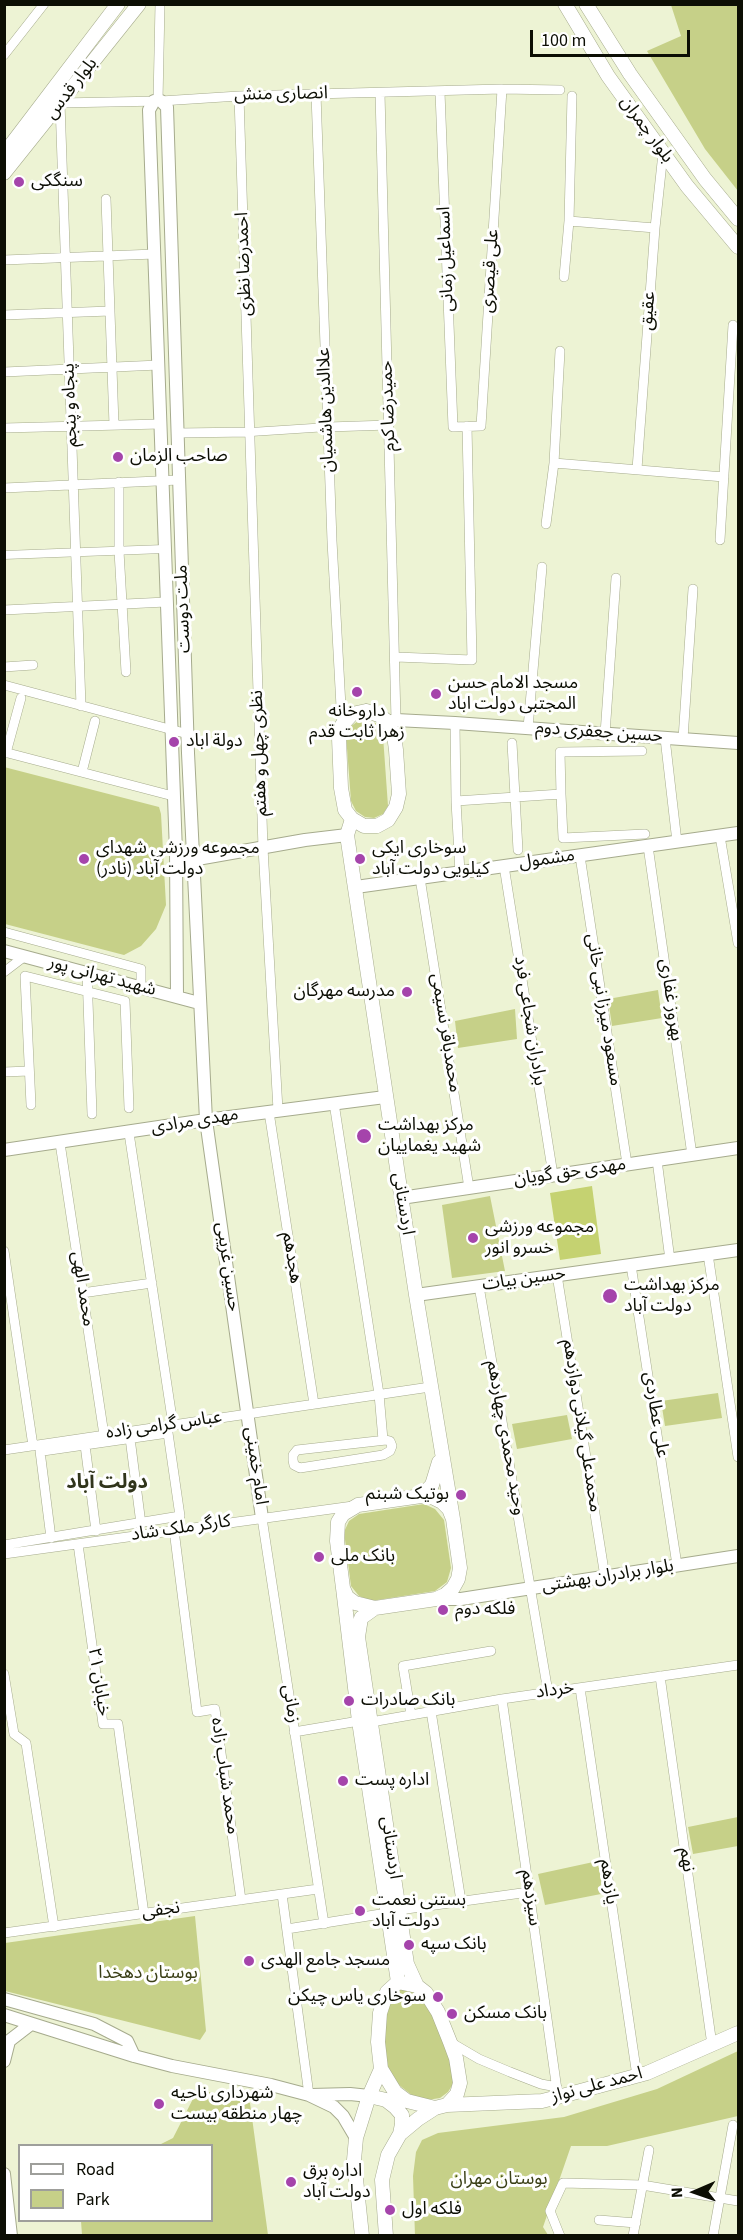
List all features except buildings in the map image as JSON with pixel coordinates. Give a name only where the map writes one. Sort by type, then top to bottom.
[{"type":"main road","name":"بلوار قدس","points":[[4,154],[118,4]]},
{"type":"main road","name":"بلوار قدس","points":[[4,173],[139,4]]},
{"type":"main road","name":"بلوار چمران","points":[[565,4],[608,76],[687,186],[738,247]]},
{"type":"main road","name":"بلوار چمران","points":[[586,4],[630,74],[684,151],[738,219]]},
{"type":"main road","points":[[366,711],[392,721],[399,794],[396,807],[388,820],[377,826],[364,826],[352,819],[345,810],[341,789],[339,738],[342,725],[352,714],[366,711]]},
{"type":"main road","name":"اردستانی","points":[[352,819],[347,835],[385,1097],[453,1519]]},
{"type":"main road","points":[[421,1496],[436,1478],[441,1451]]},
{"type":"main road","points":[[421,1496],[432,1497],[449,1509],[453,1519],[460,1568],[456,1582],[445,1595],[436,1599],[375,1608],[355,1603],[347,1596],[343,1588],[337,1531],[343,1514],[358,1505],[421,1496]]},
{"type":"main road","name":"اردستانی","points":[[343,1588],[393,1911],[398,1982]]},
{"type":"main road","name":"اردستانی","points":[[365,1721],[359,1625],[361,1618],[375,1608]]},
{"type":"main road","name":"اردستانی","points":[[393,1911],[408,1964],[417,1986],[432,2002],[456,2058],[460,2083],[457,2094],[441,2106]]},
{"type":"main road","points":[[417,1986],[398,1982],[387,1992],[380,2013],[378,2042],[381,2069],[387,2082],[401,2097],[423,2107],[441,2106]]},
{"type":"main road","name":"احمد علی نواز","points":[[441,2106],[542,2101],[557,2092],[637,2076],[738,2033]]},
{"type":"main road","points":[[362,2235],[354,2160],[356,2138],[369,2096],[381,2069]]},
{"type":"main road","points":[[369,2096],[386,2100],[402,2115],[400,2134]]},
{"type":"main road","points":[[386,2235],[382,2180],[387,2155],[400,2134],[418,2119],[441,2106]]},
{"type":"street","points":[[4,55],[44,4]]},
{"type":"street","points":[[157,101],[160,4]]},
{"type":"street","name":"انصاری منش","points":[[60,104],[239,96],[502,89],[560,90]]},
{"type":"street","name":"علی قیصری","points":[[467,426],[481,426],[502,89]]},
{"type":"street","name":"اسماعیل زمانی","points":[[440,92],[453,427],[467,426]]},
{"type":"street","name":"حمیدرضا کرم","points":[[380,93],[396,657],[392,721]]},
{"type":"street","name":"علاالدین هاشمیان","points":[[316,94],[342,725]]},
{"type":"street","name":"احمدرضا نظری","points":[[239,96],[251,432]]},
{"type":"street","points":[[564,277],[572,96]]},
{"type":"street","name":"ملت دوست","points":[[177,998],[176,863],[149,110],[157,101],[167,107],[188,734],[206,1120]]},
{"type":"street","name":"پنجاه و پنجم","points":[[60,104],[81,706]]},
{"type":"street","name":"عقیق","points":[[637,469],[655,228],[663,153]]},
{"type":"street","points":[[106,199],[114,425]]},
{"type":"street","points":[[568,221],[655,228]]},
{"type":"street","points":[[4,260],[155,254]]},
{"type":"street","points":[[4,315],[110,311]]},
{"type":"street","points":[[720,540],[733,325]]},
{"type":"street","points":[[546,524],[554,463],[560,351]]},
{"type":"street","points":[[4,372],[159,365]]},
{"type":"street","points":[[4,428],[160,424]]},
{"type":"street","points":[[178,433],[389,425]]},
{"type":"street","points":[[396,657],[472,660],[467,426]]},
{"type":"street","name":"نظری چهل و هفتم","points":[[251,432],[273,1111]]},
{"type":"street","points":[[554,463],[724,477]]},
{"type":"street","points":[[4,488],[179,480]]},
{"type":"street","points":[[119,482],[119,551],[126,672]]},
{"type":"street","points":[[4,555],[164,549]]},
{"type":"street","points":[[528,728],[542,567]]},
{"type":"street","points":[[605,734],[616,578]]},
{"type":"street","points":[[683,739],[693,589]]},
{"type":"street","points":[[4,610],[166,602]]},
{"type":"street","points":[[4,667],[33,665]]},
{"type":"street","points":[[4,685],[188,734]]},
{"type":"street","points":[[21,698],[5,752],[173,796]]},
{"type":"street","points":[[82,772],[95,721]]},
{"type":"street","name":"حسین جعفری دوم","points":[[392,721],[455,723],[738,743]]},
{"type":"street","points":[[455,723],[460,873]]},
{"type":"street","points":[[664,738],[677,842]]},
{"type":"street","points":[[512,743],[518,850]]},
{"type":"street","points":[[642,751],[560,752],[561,794],[563,838],[646,840]]},
{"type":"street","points":[[456,801],[561,794]]},
{"type":"street","name":"مشمول","points":[[356,887],[580,856],[646,840],[677,842],[738,833]]},
{"type":"street","points":[[176,863],[347,835]]},
{"type":"street","points":[[720,836],[738,943]]},
{"type":"street","name":"بهروز غفاری","points":[[646,840],[692,1155]]},
{"type":"street","name":"مسعود میرزا نبی خانی","points":[[580,856],[627,1164]]},
{"type":"street","name":"برادران شجاعی فرد","points":[[504,867],[553,1175]]},
{"type":"street","name":"محمدباقر نسیمی","points":[[420,878],[469,1188]]},
{"type":"street","points":[[4,932],[141,969],[141,988]]},
{"type":"street","name":"شهید تهرانی پور","points":[[4,951],[199,1003]]},
{"type":"street","points":[[4,972],[25,956]]},
{"type":"street","points":[[87,973],[92,1114]]},
{"type":"street","points":[[31,1105],[25,976],[125,1001],[129,1108]]},
{"type":"street","points":[[4,1072],[29,1071]]},
{"type":"street","name":"مهدی مرادی","points":[[4,1150],[206,1120],[385,1097]]},
{"type":"street","points":[[334,1103],[379,1394],[383,1440]]},
{"type":"street","name":"هجدهم","points":[[273,1111],[314,1404]]},
{"type":"street","name":"حسین غریبی","points":[[206,1120],[248,1414]]},
{"type":"street","points":[[129,1132],[173,1425]]},
{"type":"street","name":"محمد الهی","points":[[60,1143],[104,1436]]},
{"type":"street","name":"مهدی حق گویان","points":[[401,1198],[738,1148]]},
{"type":"street","points":[[657,1160],[670,1260]]},
{"type":"street","name":"حسین بیات","points":[[416,1295],[738,1250]]},
{"type":"street","points":[[4,1251],[51,1538]]},
{"type":"street","points":[[708,1254],[738,1457]]},
{"type":"street","name":"علی عطاردی","points":[[631,1265],[677,1565]]},
{"type":"street","name":"محمدعلی گیلانی دوازدهم","points":[[557,1275],[605,1577]]},
{"type":"street","points":[[82,1293],[152,1283]]},
{"type":"street","name":"وحید محمدی چهاردهم","points":[[479,1286],[548,1692]]},
{"type":"street","name":"عباس گرامی زاده","points":[[4,1450],[37,1449],[173,1425],[430,1387]]},
{"type":"street","name":"امام خمینی","points":[[248,1414],[262,1518]]},
{"type":"street","points":[[4,1456],[37,1449],[85,1445],[168,1433],[180,1516],[96,1531],[83,1540],[51,1538],[5,1543]]},
{"type":"street","points":[[130,1438],[141,1524]]},
{"type":"street","points":[[383,1440],[390,1441],[392,1446],[390,1451],[383,1455],[300,1468],[294,1465],[292,1460],[297,1450],[383,1440]]},
{"type":"street","points":[[85,1445],[96,1531]]},
{"type":"street","name":"کارگر ملک شاد","points":[[4,1554],[83,1540],[358,1505]]},
{"type":"street","name":"زمانی","points":[[262,1518],[324,1924]]},
{"type":"street","name":"محمد شباب زاده","points":[[174,1530],[197,1712],[215,1709],[241,1900]]},
{"type":"street","name":"خیابان ۲۱","points":[[83,1540],[103,1724],[118,1724],[144,1914]]},
{"type":"street","name":"بلوار برادران بهشتی","points":[[436,1599],[477,1597],[738,1556]]},
{"type":"street","points":[[456,1582],[460,1588],[477,1597]]},
{"type":"street","points":[[411,1715],[403,1665],[491,1651]]},
{"type":"street","name":"خرداد","points":[[294,1732],[738,1665]]},
{"type":"street","points":[[4,1674],[14,1734],[26,1743],[54,1927]]},
{"type":"street","name":"نهم","points":[[660,1676],[712,2045]]},
{"type":"street","name":"یازدهم","points":[[580,1688],[637,2076]]},
{"type":"street","name":"سیزدهم","points":[[502,1699],[557,2092]]},
{"type":"street","points":[[431,1711],[461,1901]]},
{"type":"street","name":"نجفی","points":[[4,1934],[318,1889]]},
{"type":"street","points":[[287,1929],[529,1892]]},
{"type":"street","points":[[282,1894],[309,2095]]},
{"type":"street","points":[[4,1998],[94,2024],[127,2041],[134,2056]]},
{"type":"street","points":[[4,2015],[172,2066],[271,2085],[309,2095],[334,2107],[343,2116],[356,2138]]},
{"type":"street","points":[[4,2061],[9,2041],[31,2024]]},
{"type":"street","points":[[450,2042],[479,2059],[557,2092]]},
{"type":"street","points":[[309,2095],[369,2096]]},
{"type":"street","points":[[713,2235],[733,2125]]},
{"type":"street","points":[[633,2235],[649,2150]]},
{"type":"street","points":[[5,2182],[11,2235]]},
{"type":"street","points":[[560,2235],[550,2211],[563,2183],[642,2185],[738,2201]]},
{"type":"street","points":[[599,2220],[636,2223]]},
{"type":"green space","points":[[671,5],[738,5],[738,191],[705,149],[647,51],[681,36]]},
{"type":"green space","points":[[358,721],[378,724],[383,736],[388,806],[383,814],[374,818],[365,817],[356,811],[351,801],[346,735],[350,727]]},
{"type":"green space","name":"مجموعه ورزشی شهدای دولت آباد (نادر)","points":[[4,767],[159,807],[166,905],[156,929],[141,946],[124,955],[5,924]]},
{"type":"green space","points":[[658,990],[662,1018],[612,1026],[608,999]]},
{"type":"green space","points":[[515,1009],[517,1039],[458,1048],[455,1021]]},
{"type":"green space","name":"مجموعه ورزشی خسرو انور","points":[[490,1196],[505,1271],[452,1278],[442,1205]]},
{"type":"green space","points":[[718,1393],[722,1418],[665,1426],[661,1401]]},
{"type":"green space","points":[[567,1415],[572,1439],[517,1449],[512,1424]]},
{"type":"green space","points":[[424,1504],[435,1509],[444,1520],[451,1568],[447,1582],[435,1591],[371,1601],[359,1596],[351,1586],[344,1532],[349,1521],[359,1514]]},
{"type":"green space","points":[[738,1817],[738,1846],[693,1854],[688,1827]]},
{"type":"green space","points":[[598,1861],[606,1893],[545,1905],[538,1874]]},
{"type":"green space","name":"بوستان دهخدا","points":[[195,1916],[206,2031],[200,2040],[5,1991],[5,1943]]},
{"type":"green space","points":[[401,1988],[409,1988],[422,1997],[432,2011],[451,2059],[454,2072],[453,2084],[440,2098],[427,2100],[413,2096],[394,2081],[388,2069],[384,2035],[386,2015],[394,1992]]},
{"type":"green space","name":"بوستان مهران","points":[[738,2051],[738,2116],[607,2146],[571,2146],[543,2227],[548,2235],[415,2236],[413,2176],[416,2152],[422,2140],[438,2133],[564,2117],[657,2089]]},
{"type":"green space","points":[[198,2089],[250,2103],[268,2235],[82,2235],[81,2222],[213,2222],[213,2144],[161,2144],[173,2138]]},
{"type":"shaded area","points":[[592,1186],[601,1254],[560,1260],[550,1193]]},
{"type":"place","name":"سنگکی","points":[[19,182]]},
{"type":"place","name":"صاحب الزمان","points":[[118,457]]},
{"type":"place","name":"داروخانه زهرا ثابت قدم","points":[[357,692]]},
{"type":"place","name":"مسجد الامام حسن المجتبى دولت اباد","points":[[436,694]]},
{"type":"place","name":"دولة اباد","points":[[174,742]]},
{"type":"place","name":"مجموعه ورزشی شهدای دولت آباد (نادر)","points":[[84,859]]},
{"type":"place","name":"سوخاری ایکی کیلویی دولت آباد","points":[[360,859]]},
{"type":"place","name":"مدرسه مهرگان","points":[[407,992]]},
{"type":"place","name":"مرکز بهداشت شهید یغماییان","points":[[364,1136]]},
{"type":"place","name":"مجموعه ورزشی خسرو انور","points":[[473,1238]]},
{"type":"place","name":"مرکز بهداشت دولت آباد","points":[[610,1296]]},
{"type":"place","name":"بوتیک شبنم","points":[[461,1495]]},
{"type":"place","name":"بانک ملی","points":[[319,1557]]},
{"type":"place","name":"فلکه دوم","points":[[443,1610]]},
{"type":"place","name":"بانک صادرات","points":[[349,1701]]},
{"type":"place","name":"اداره پست","points":[[343,1781]]},
{"type":"place","name":"بستنی نعمت دولت آباد","points":[[360,1911]]},
{"type":"place","name":"بانک سپه","points":[[409,1945]]},
{"type":"place","name":"مسجد جامع الهدی","points":[[249,1961]]},
{"type":"place","name":"سوخاری یاس چیکن","points":[[438,1997]]},
{"type":"place","name":"بانک مسکن","points":[[452,2014]]},
{"type":"place","name":"شهرداری ناحیه چهار منطقه بیست","points":[[159,2104]]},
{"type":"place","name":"اداره برق دولت آباد","points":[[291,2182]]},
{"type":"place","name":"فلکه اول","points":[[390,2210]]},
{"type":"district","name":"دولت آباد","points":[[107,1484]]}]
